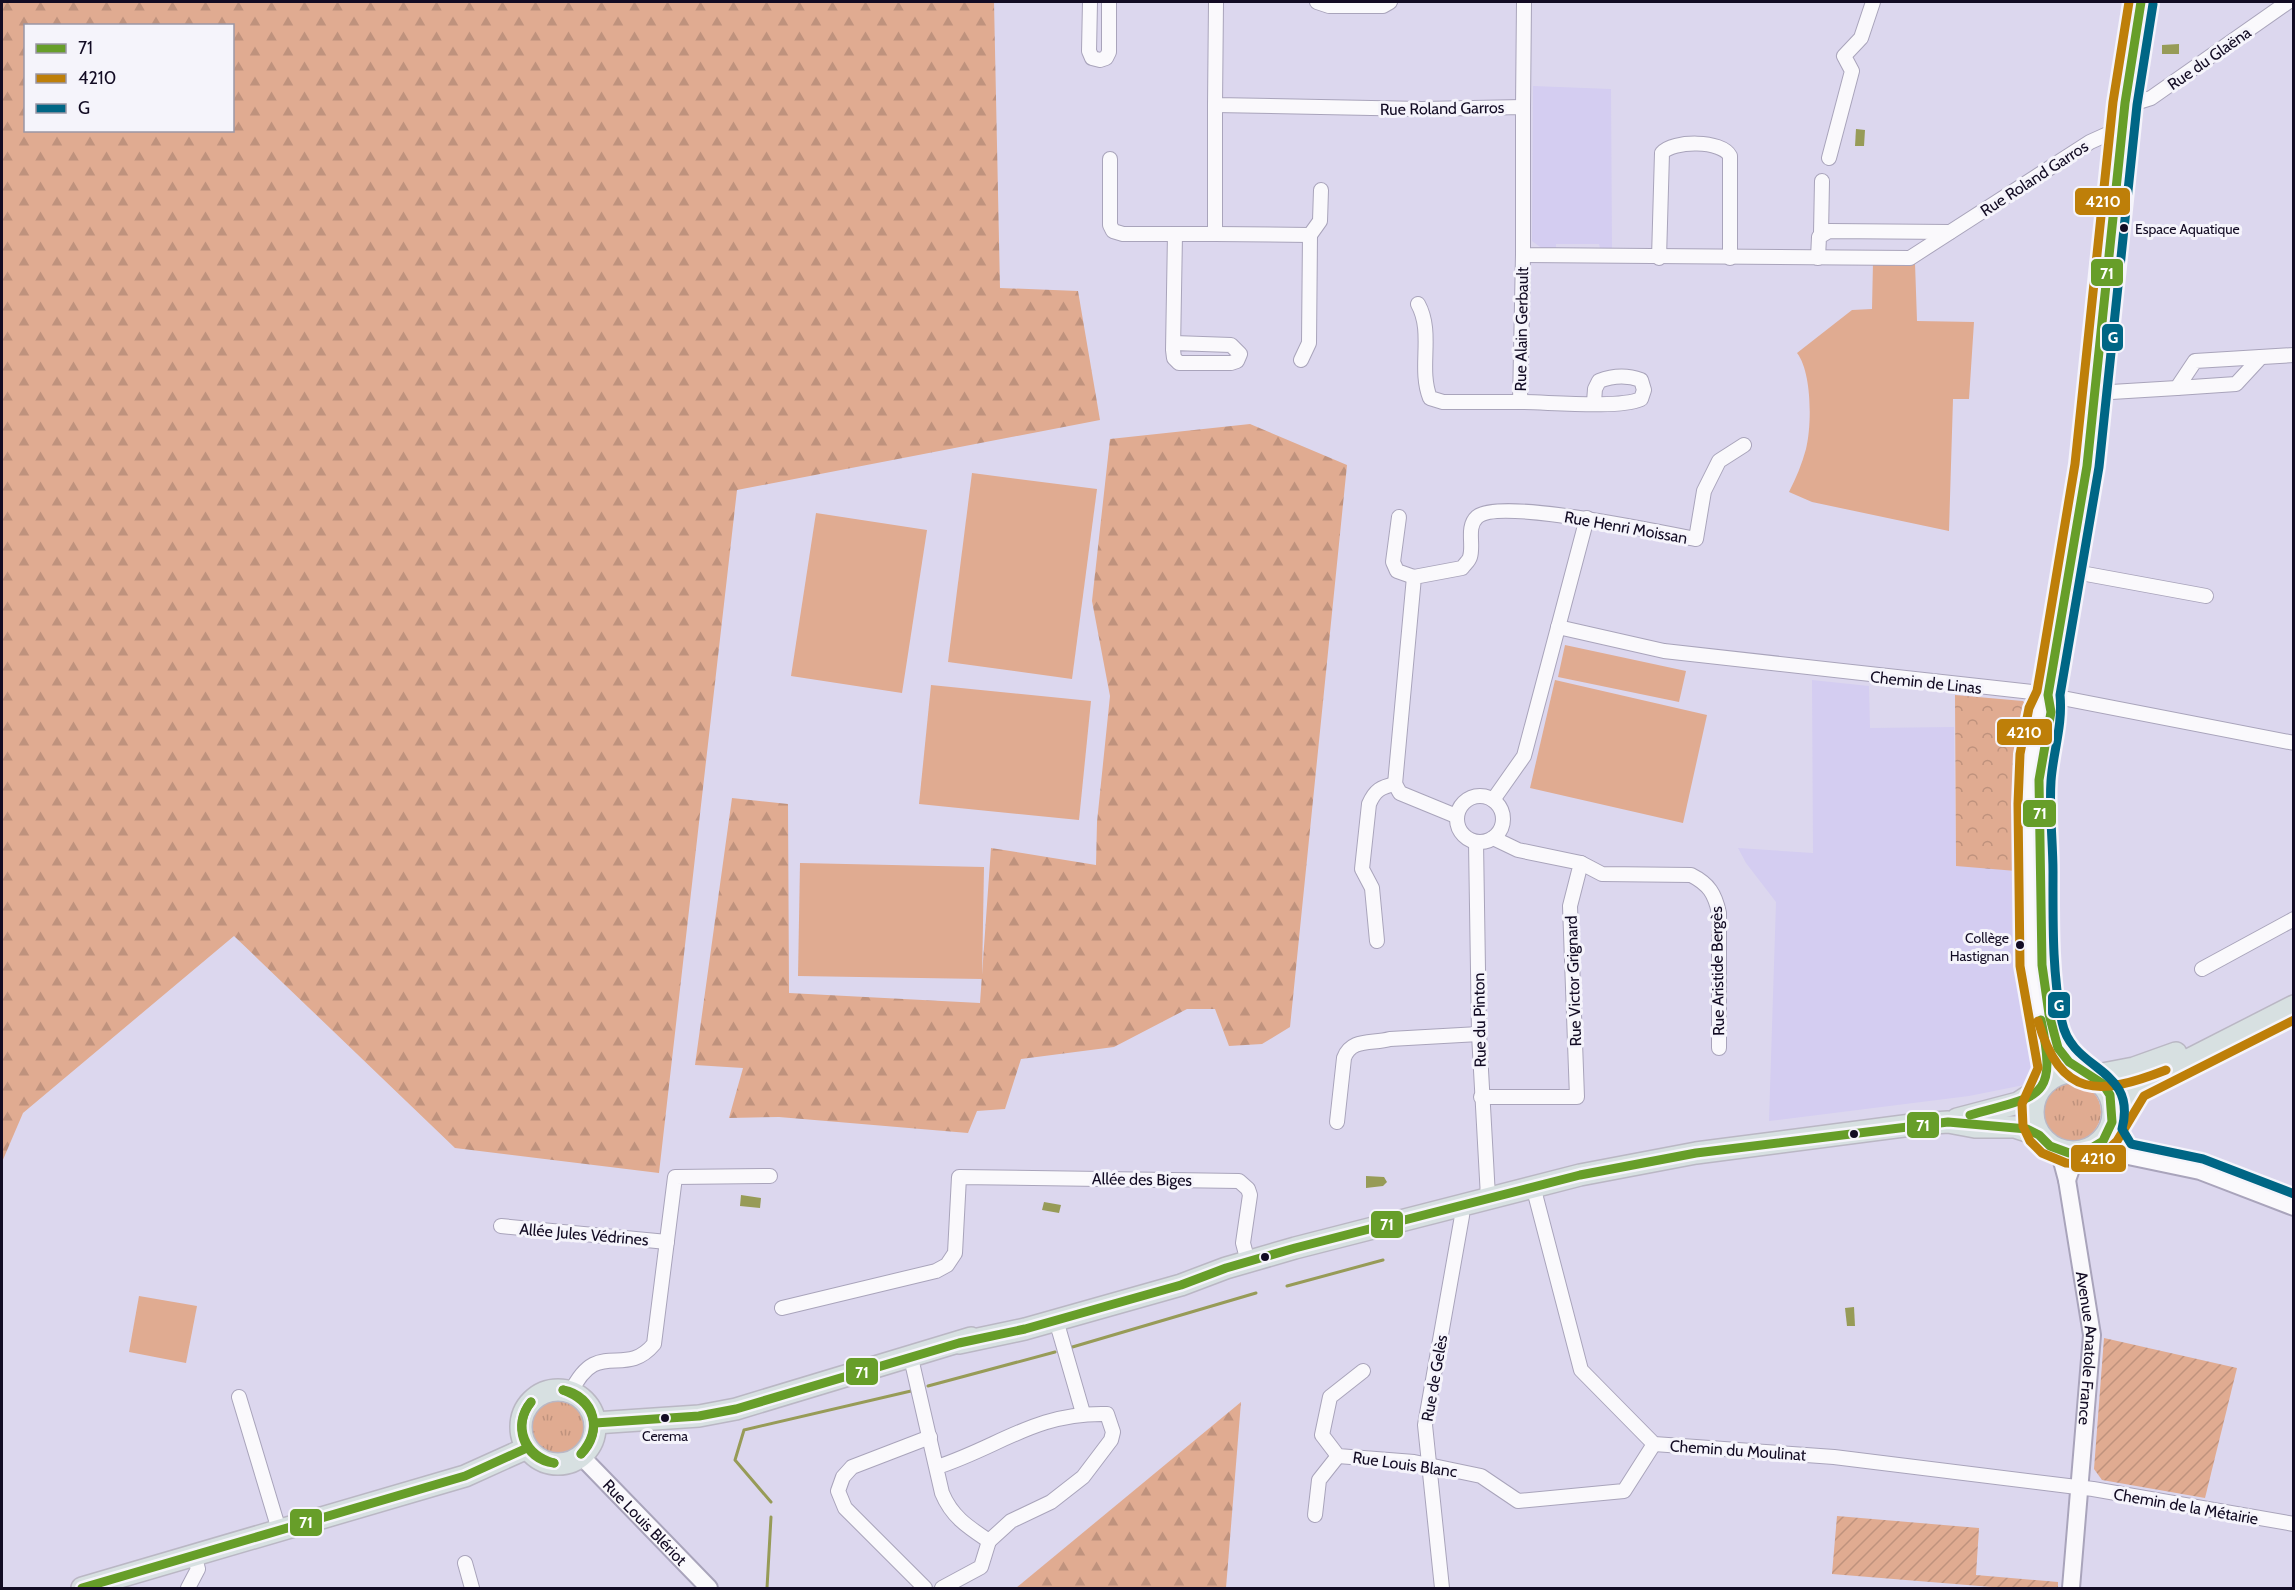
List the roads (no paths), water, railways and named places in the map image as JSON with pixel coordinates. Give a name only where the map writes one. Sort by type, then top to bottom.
[{"type":"main road","points":[[959,1343],[1056,1320],[1181,1285],[1226,1268],[1533,1186],[1696,1153],[1851,1132],[1948,1122],[2018,1103],[2063,1073],[2087,1074],[2134,1068],[2185,1049],[2294,992]]},
{"type":"main road","points":[[1948,1122],[1975,1127],[2015,1127],[2076,1150],[2103,1141],[2127,1095],[2138,1086],[2294,1005]]},
{"type":"main road","points":[[2087,1074],[2103,1084],[2110,1095],[2113,1108],[2111,1126]]},
{"type":"main road","points":[[2039,1135],[2032,1113],[2042,1086]]},
{"type":"main road","points":[[595,1423],[699,1416],[736,1409],[959,1343],[1021,1319],[1179,1275],[1226,1268]]},
{"type":"main road","points":[[558,1389],[571,1392],[587,1404],[595,1423],[594,1436],[581,1456],[558,1464],[546,1462],[527,1448],[520,1428],[526,1407],[546,1391],[558,1389]]},
{"type":"main road","points":[[82,1588],[465,1476],[527,1448]]},
{"type":"street","points":[[1090,2],[1089,51],[1092,58],[1100,60],[1106,58],[1108,52],[1109,2]]},
{"type":"street","points":[[1215,234],[1216,2]]},
{"type":"street","points":[[1317,2],[1329,6],[1383,6],[1390,2]]},
{"type":"street","points":[[1523,107],[1524,2]]},
{"type":"street","points":[[1829,159],[1852,71],[1844,56],[1861,38],[1873,2]]},
{"type":"street","points":[[2042,1086],[2050,1060],[2032,965],[2030,804],[2032,756],[2041,710],[2048,695],[2087,466],[2125,103],[2141,2]]},
{"type":"street","name":"Rue du Glaëna","points":[[2125,103],[2151,98],[2288,2]]},
{"type":"street","name":"Rue Roland Garros","points":[[1215,105],[1422,109],[1523,107],[1523,255],[1659,258],[1910,258],[2090,142],[2110,133],[2122,133]]},
{"type":"street","points":[[1659,258],[1662,153],[1673,145],[1717,145],[1727,151],[1730,156],[1730,258]]},
{"type":"street","points":[[1110,159],[1110,225],[1113,231],[1123,234],[1310,235]]},
{"type":"street","points":[[1818,258],[1822,181]]},
{"type":"street","points":[[1301,360],[1309,343],[1310,235],[1320,221],[1321,190]]},
{"type":"street","points":[[1821,233],[1828,231],[1950,232]]},
{"type":"street","points":[[1174,343],[1175,234]]},
{"type":"street","name":"Rue Alain Gerbault","points":[[1520,402],[1520,274],[1523,255]]},
{"type":"street","name":"Rue Alain Gerbault","points":[[1418,304],[1426,317],[1425,385],[1430,398],[1443,402],[1594,402]]},
{"type":"street","points":[[2177,388],[2195,361],[2294,355]]},
{"type":"street","points":[[2095,393],[2236,384],[2261,357]]},
{"type":"street","name":"Rue Henri Moissan","points":[[1414,577],[1462,568],[1470,558],[1472,525],[1478,516],[1494,511],[1587,518],[1696,539],[1704,491],[1719,461],[1744,445]]},
{"type":"street","points":[[1399,517],[1393,562],[1397,571],[1414,577],[1395,784],[1401,793],[1456,816]]},
{"type":"street","points":[[1493,800],[1524,756],[1587,518]]},
{"type":"street","points":[[2070,571],[2206,596]]},
{"type":"street","name":"Chemin de Linas","points":[[1558,627],[1665,651],[2048,695],[2294,743]]},
{"type":"street","points":[[2048,695],[2051,712],[2039,780],[2042,965],[2054,1037],[2063,1055],[2087,1074]]},
{"type":"street","points":[[1377,941],[1372,888],[1362,868],[1369,804],[1381,787],[1395,784]]},
{"type":"street","points":[[1493,838],[1503,822],[1501,810],[1493,800],[1486,796],[1471,797],[1459,807],[1456,816],[1463,836],[1476,842],[1493,838],[1518,850],[1581,863]]},
{"type":"street","name":"Rue du Pinton","points":[[1476,842],[1481,1097],[1488,1197]]},
{"type":"street","name":"Rue Aristide Bergès","points":[[1581,863],[1602,873],[1691,874],[1702,880],[1715,895],[1719,913],[1719,1048]]},
{"type":"street","name":"Rue Victor Grignard","points":[[1481,1097],[1577,1097],[1570,906],[1581,863]]},
{"type":"street","points":[[2202,969],[2294,919]]},
{"type":"street","points":[[1337,1122],[1344,1058],[1347,1049],[1354,1044],[1377,1043],[1390,1039],[1479,1034]]},
{"type":"street","points":[[2111,1126],[2124,1155]]},
{"type":"street","points":[[2076,1150],[2124,1155],[2200,1171],[2294,1207]]},
{"type":"street","name":"Avenue Anatole France","points":[[2071,1588],[2092,1335],[2067,1180],[2076,1150]]},
{"type":"street","name":"Allée Jules Védrines","points":[[571,1392],[579,1376],[589,1365],[601,1360],[630,1360],[646,1354],[654,1344],[675,1177],[770,1176]]},
{"type":"street","name":"Allée des Biges","points":[[782,1308],[936,1271],[947,1265],[955,1253],[959,1177],[1239,1181],[1248,1189],[1250,1195],[1243,1243],[1248,1262]]},
{"type":"street","name":"Chemin du Moulinat","points":[[1533,1186],[1581,1370],[1654,1444],[1834,1457],[2079,1489]]},
{"type":"street","name":"Rue de Gelès","points":[[1442,1588],[1427,1467],[1425,1425],[1462,1216],[1460,1204]]},
{"type":"street","name":"Allée Jules Védrines","points":[[501,1226],[667,1242]]},
{"type":"street","points":[[1056,1320],[1083,1413]]},
{"type":"street","points":[[911,1358],[942,1493],[953,1514],[963,1524],[989,1541]]},
{"type":"street","name":"Rue Louis Blanc","points":[[1363,1371],[1329,1396],[1322,1435],[1338,1456],[1414,1462],[1427,1467],[1481,1476],[1518,1501],[1624,1491],[1654,1444]]},
{"type":"street","points":[[239,1396],[279,1530]]},
{"type":"street","points":[[937,1467],[957,1461],[1033,1424],[1083,1413],[1107,1414],[1112,1424],[1111,1440],[1071,1489],[1051,1502],[1011,1521],[989,1541],[981,1567],[942,1588]]},
{"type":"street","points":[[925,1588],[845,1508],[838,1491],[843,1477],[852,1467],[930,1437]]},
{"type":"street","name":"Rue Louis Blériot","points":[[581,1456],[709,1588]]},
{"type":"street","name":"Rue Louis Blanc","points":[[1315,1515],[1319,1480],[1338,1456]]},
{"type":"street","name":"Chemin de la Métairie","points":[[2079,1489],[2294,1524]]},
{"type":"street","points":[[188,1588],[198,1569],[194,1555]]},
{"type":"street","points":[[465,1563],[472,1588]]},
{"type":"waterway","points":[[1287,1286],[1383,1260]]},
{"type":"waterway","points":[[1069,1348],[1256,1293]]},
{"type":"waterway","points":[[928,1386],[1055,1352]]},
{"type":"waterway","points":[[771,1502],[735,1460],[744,1430],[911,1391]]},
{"type":"waterway","points":[[767,1588],[771,1517]]},
{"type":"place","name":"Espace Aquatique","points":[[2124,228]]},
{"type":"place","name":"Collège Hastignan","points":[[2020,945]]},
{"type":"place","name":"Cerema","points":[[665,1418]]}]
